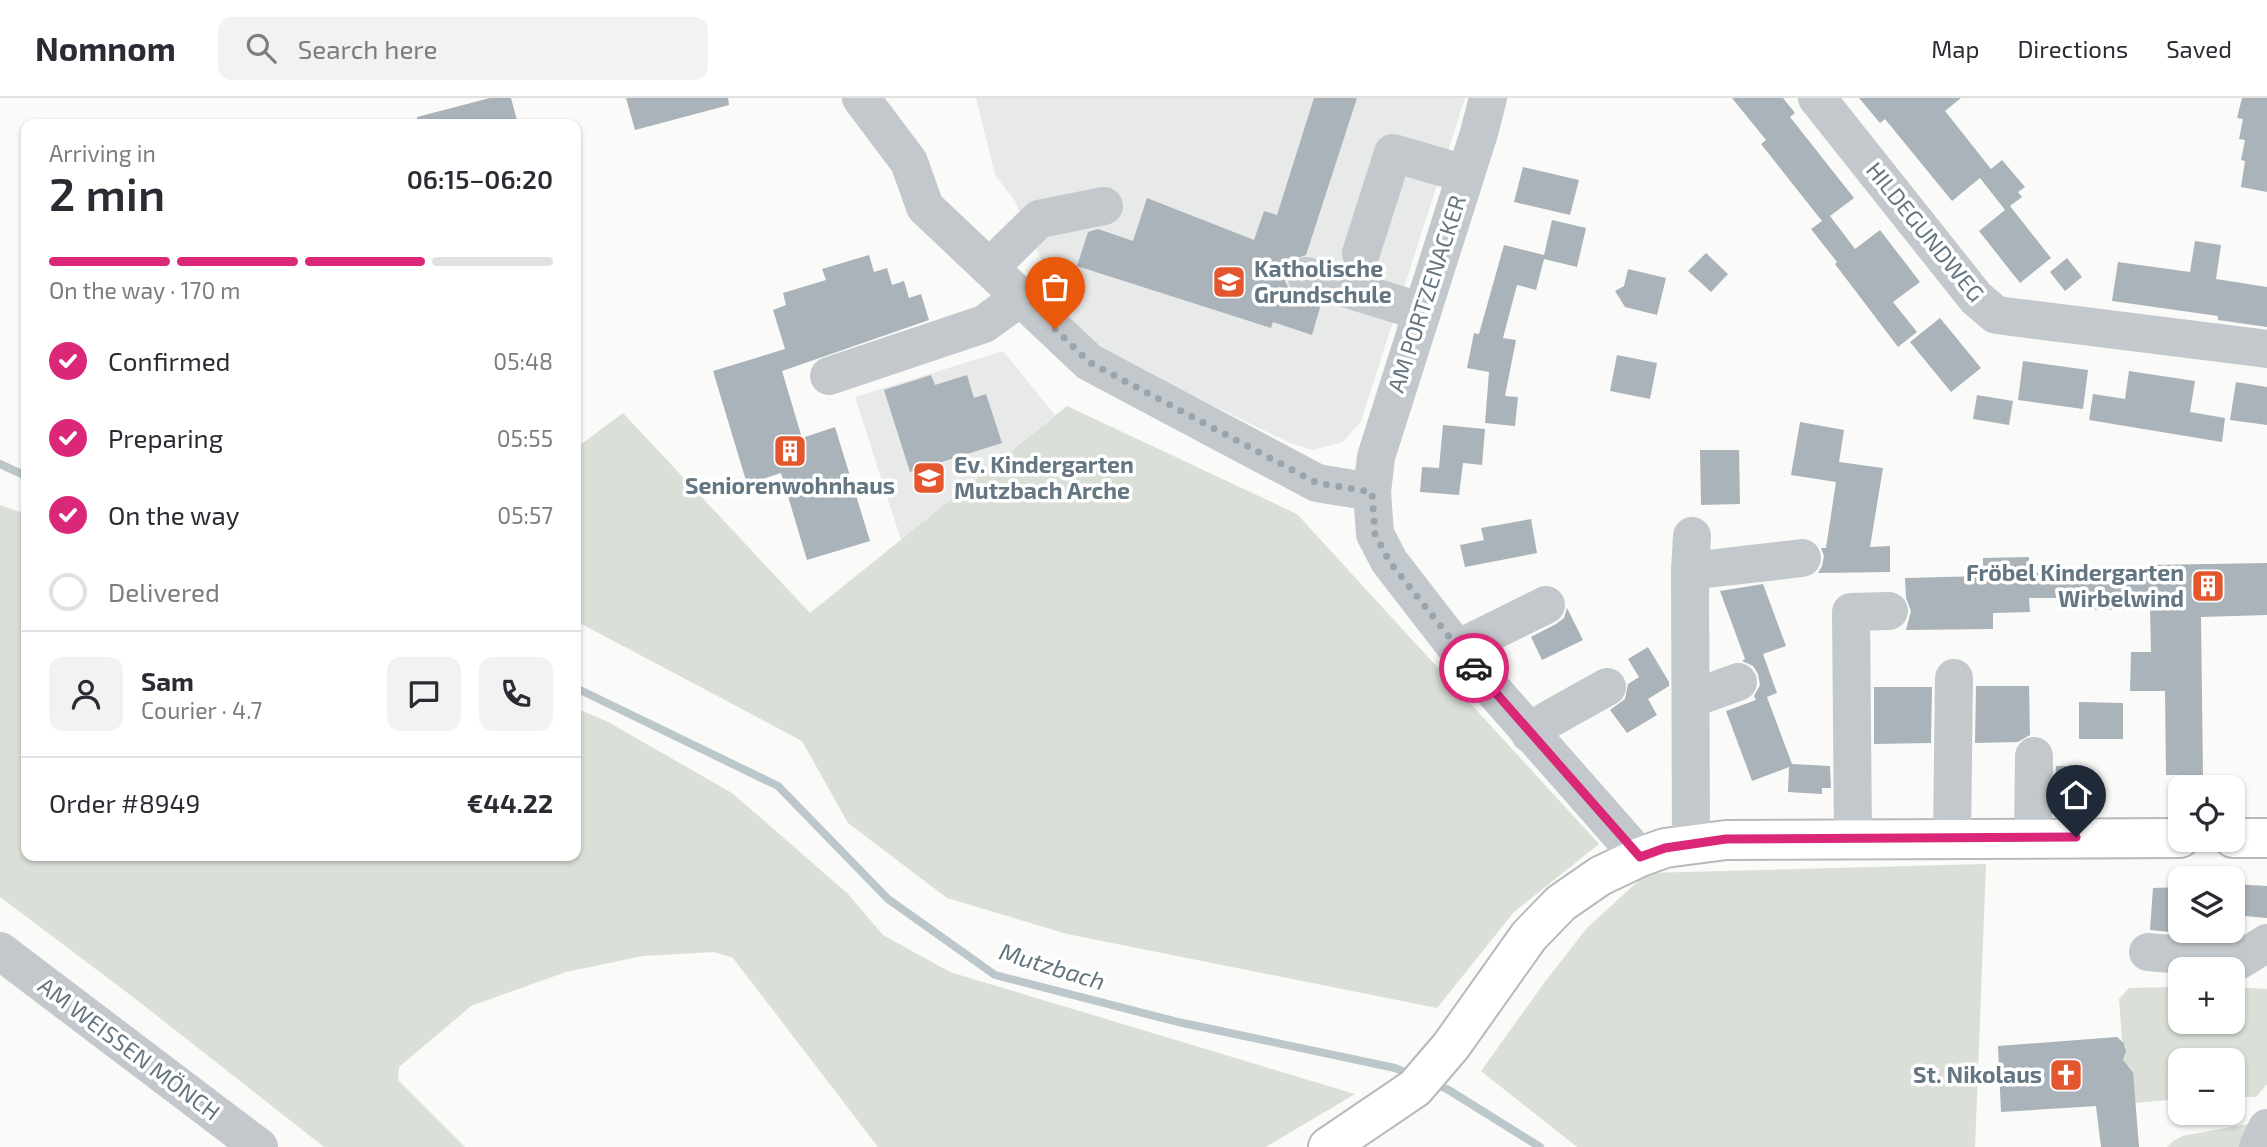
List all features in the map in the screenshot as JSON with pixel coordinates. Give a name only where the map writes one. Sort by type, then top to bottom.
[{"type":"main road","points":[[1328,1147],[1415,1088],[1451,1046],[1529,936],[1561,903],[1600,876],[1640,857],[1665,848],[1726,839],[2168,838]]},
{"type":"main road","points":[[2245,838],[2267,838]]},
{"type":"street","points":[[861,98],[909,162],[925,206],[1089,362],[1317,483],[1372,492]]},
{"type":"street","name":"AM PORTZENACKER","points":[[1488,98],[1376,457],[1372,492],[1375,534],[1389,561],[1457,649],[1640,857]]},
{"type":"street","name":"HILDEGUNDWEG","points":[[1817,98],[1976,298],[1996,315],[2267,349]]},
{"type":"street","points":[[1361,253],[1393,153],[1465,174]]},
{"type":"street","points":[[990,267],[1039,219],[1104,206]]},
{"type":"street","points":[[1306,276],[1422,312]]},
{"type":"street","points":[[829,376],[984,324],[1021,297]]},
{"type":"street","points":[[1691,843],[1691,553],[1802,558]]},
{"type":"street","points":[[1457,649],[1546,605]]},
{"type":"street","points":[[1853,838],[1852,612],[1889,611]]},
{"type":"street","points":[[1952,838],[1954,678]]},
{"type":"street","points":[[1691,699],[1738,682]]},
{"type":"street","points":[[1530,734],[1548,720],[1606,687]]},
{"type":"street","points":[[2033,837],[2034,756]]},
{"type":"street","points":[[2148,952],[2240,960],[2267,943]]},
{"type":"street","name":"AM WEISSEN MÖNCH","points":[[0,951],[259,1147]]},
{"type":"street","points":[[2258,1147],[2267,1128]]},
{"type":"shaded area","name":"Katholische Grundschule","points":[[976,98],[1465,98],[1361,421],[1343,442],[1313,450],[1290,443],[1095,348],[1064,311],[1015,201],[995,175]]},
{"type":"shaded area","name":"Ev. Kindergarten Mutzbach Arche","points":[[1003,351],[1055,415],[901,540],[855,397]]},
{"type":"shaded area","points":[[1067,406],[1297,514],[1599,844],[1514,912],[1437,1008],[1067,934],[947,898],[848,823],[802,741],[581,624],[581,444],[623,413],[810,613]]},
{"type":"shaded area","points":[[0,505],[21,512],[21,861],[581,861],[581,710],[608,722],[732,793],[847,893],[883,935],[950,972],[1355,1094],[1266,1147],[878,1147],[733,958],[714,952],[643,956],[566,972],[471,1006],[399,1067],[398,1080],[465,1147],[324,1147],[0,897]]},
{"type":"shaded area","points":[[1986,864],[1975,1147],[1577,1147],[1481,1071],[1587,928],[1647,873]]},
{"type":"shaded area","points":[[2168,987],[2168,1034],[2245,1034],[2245,988],[2267,989],[2267,1084],[2256,1097],[2245,1097],[2245,1048],[2168,1048],[2168,1100],[2123,1104],[2133,1072],[2122,1061],[2126,1047],[2122,1040],[2119,999],[2129,988]]},
{"type":"shaded area","points":[[2253,1123],[2242,1147],[2167,1147],[2182,1136]]},
{"type":"building","points":[[490,98],[511,98],[517,119],[417,119]]},
{"type":"building","points":[[626,98],[728,98],[729,105],[635,130]]},
{"type":"building","points":[[1314,98],[1357,98],[1306,255],[1292,260],[1285,270],[1285,281],[1290,291],[1321,304],[1312,335],[1273,322],[1271,328],[1077,266],[1088,232],[1098,229],[1133,241],[1147,198],[1254,240],[1264,211],[1277,215]]},
{"type":"building","points":[[1732,98],[1783,98],[1795,113],[1790,117],[1854,198],[1830,216],[1855,249],[1880,230],[1920,282],[1893,302],[1917,332],[1898,347],[1811,229],[1822,221],[1761,144],[1766,140]]},
{"type":"building","points":[[1859,98],[1961,98],[1945,111],[1991,169],[2002,160],[2025,187],[2018,192],[2022,197],[2010,206],[2051,258],[2020,283],[1979,231],[2005,210],[1980,178],[1952,201],[1885,119],[1880,123]]},
{"type":"building","points":[[2242,98],[2267,98],[2267,192],[2241,187],[2245,161],[2241,160],[2245,140],[2239,139],[2243,119],[2237,118]]},
{"type":"building","points":[[1523,167],[1579,180],[1570,215],[1514,202]]},
{"type":"building","points":[[1552,220],[1586,228],[1577,267],[1544,259],[1536,290],[1517,285],[1503,338],[1516,340],[1505,396],[1518,397],[1515,426],[1485,423],[1489,372],[1467,368],[1474,333],[1479,334],[1504,245],[1544,255]]},
{"type":"building","points":[[2195,241],[2221,245],[2216,279],[2267,287],[2267,327],[2218,320],[2218,316],[2112,301],[2118,262],[2190,272]]},
{"type":"building","points":[[1706,253],[1728,274],[1711,292],[1688,271]]},
{"type":"building","points":[[869,255],[874,272],[887,268],[892,285],[904,281],[909,298],[921,294],[929,320],[782,371],[802,438],[835,427],[870,541],[807,560],[781,473],[747,484],[713,371],[785,349],[773,310],[786,305],[783,293],[826,280],[822,269]]},
{"type":"building","points":[[2067,258],[2082,277],[2065,291],[2050,272]]},
{"type":"building","points":[[1628,269],[1666,278],[1657,315],[1625,307],[1615,291],[1624,286]]},
{"type":"building","points":[[1940,318],[1981,368],[1951,392],[1910,342]]},
{"type":"building","points":[[1617,355],[1657,363],[1650,399],[1610,391]]},
{"type":"building","points":[[2023,361],[2088,370],[2083,409],[2018,400]]},
{"type":"building","points":[[2129,371],[2195,381],[2190,412],[2225,418],[2222,442],[2089,420],[2093,394],[2125,399]]},
{"type":"building","points":[[931,375],[935,385],[967,375],[974,398],[986,394],[1002,443],[910,472],[884,390]]},
{"type":"building","points":[[2236,382],[2267,387],[2267,425],[2230,420]]},
{"type":"building","points":[[1977,395],[2013,401],[2009,425],[1973,419]]},
{"type":"building","points":[[1800,422],[1844,430],[1839,462],[1883,468],[1870,547],[1890,546],[1890,572],[1818,573],[1824,556],[1821,548],[1826,548],[1836,482],[1791,475]]},
{"type":"building","points":[[1443,425],[1485,429],[1482,465],[1463,463],[1459,495],[1420,492],[1422,467],[1439,468]]},
{"type":"building","points":[[1700,450],[1739,450],[1740,504],[1701,505]]},
{"type":"building","points":[[1531,519],[1537,553],[1465,567],[1460,545],[1484,540],[1481,528]]},
{"type":"building","points":[[2029,557],[2029,573],[2150,572],[2150,565],[2267,563],[2267,615],[2201,617],[2203,775],[2166,775],[2165,691],[2130,691],[2131,652],[2151,652],[2150,609],[2076,610],[2076,598],[2029,598],[2030,612],[1993,613],[1993,629],[1906,630],[1911,611],[1906,598],[1905,578],[1983,576],[1983,558]]},
{"type":"building","points":[[1763,584],[1786,646],[1763,654],[1777,693],[1767,697],[1792,764],[1830,766],[1831,788],[1822,788],[1822,794],[1788,792],[1789,767],[1752,781],[1726,711],[1756,700],[1754,696],[1760,685],[1753,666],[1742,661],[1745,659],[1720,591]]},
{"type":"building","points":[[1567,608],[1583,640],[1542,660],[1531,637],[1564,618]]},
{"type":"building","points":[[1648,647],[1669,686],[1648,699],[1657,715],[1627,733],[1610,710],[1625,699],[1628,684],[1639,677],[1628,659]]},
{"type":"building","points":[[1976,686],[2029,686],[2030,735],[2018,742],[1975,743]]},
{"type":"building","points":[[1874,687],[1932,687],[1931,743],[1874,744]]},
{"type":"building","points":[[2079,702],[2123,703],[2123,739],[2079,739]]},
{"type":"building","points":[[2056,766],[2072,766],[2073,788],[2055,788]]},
{"type":"building","points":[[2245,885],[2267,886],[2267,918],[2245,916]]},
{"type":"building","points":[[2168,887],[2168,932],[2150,930],[2153,888]]},
{"type":"building","name":"St. Nikolaus","points":[[2117,1037],[2124,1043],[2126,1051],[2123,1060],[2133,1072],[2139,1147],[2101,1147],[2096,1106],[2001,1112],[1998,1046]]},
{"type":"waterway","name":"Mutzbach","points":[[0,464],[21,474]]},
{"type":"waterway","name":"Mutzbach","points":[[581,690],[778,786],[888,899],[995,975],[1178,1022],[1395,1068],[1412,1075]]},
{"type":"waterway","name":"Mutzbach","points":[[1434,1084],[1447,1089],[1540,1147]]},
{"type":"way so far","points":[[1055,329],[1089,362],[1317,483],[1372,492],[1375,534],[1389,561],[1474,668]]},
{"type":"place","name":"Katholische Grundschule","points":[[1229,282]]},
{"type":"place","name":"Seniorenwohnhaus","points":[[790,451]]},
{"type":"place","name":"Ev. Kindergarten Mutzbach Arche","points":[[929,478]]},
{"type":"place","name":"Fröbel Kindergarten Wirbelwind","points":[[2208,586]]},
{"type":"place","name":"St. Nikolaus","points":[[2066,1075]]},
{"type":"route","points":[[1474,668],[1640,857],[1665,848],[1726,839],[2076,837]]}]
